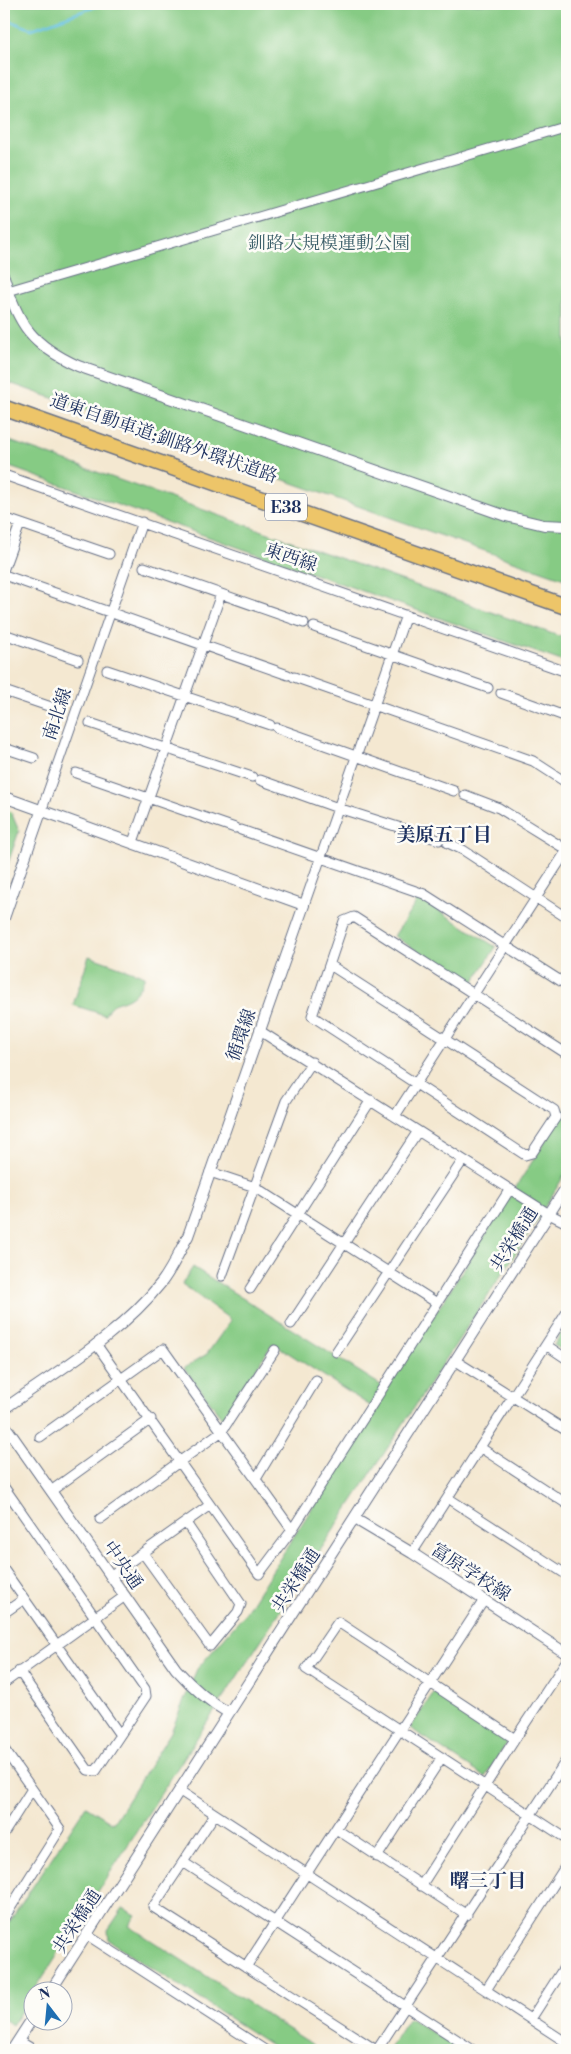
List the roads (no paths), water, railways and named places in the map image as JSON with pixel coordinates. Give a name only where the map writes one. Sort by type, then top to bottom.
[{"type":"highway","name":"道東自動車道;釧路外環状道路","points":[[4,401],[565,600]]},
{"type":"highway","name":"道東自動車道;釧路外環状道路","points":[[4,408],[565,600]]},
{"type":"street","points":[[8,291],[567,126]]},
{"type":"street","points":[[4,277],[16,315],[28,332],[58,356],[78,366],[506,516],[544,525],[567,526]]},
{"type":"street","name":"東西線","points":[[4,474],[567,672]]},
{"type":"street","points":[[4,518],[108,554]]},
{"type":"street","name":"南北線","points":[[4,918],[142,522]]},
{"type":"street","points":[[4,568],[20,524]]},
{"type":"street","points":[[144,567],[304,623]]},
{"type":"street","points":[[4,575],[533,761],[567,783]]},
{"type":"street","points":[[132,842],[150,799],[184,696],[221,594]]},
{"type":"street","points":[[4,797],[42,809],[304,905],[406,615]]},
{"type":"street","points":[[314,627],[488,688]]},
{"type":"street","points":[[4,634],[78,660]]},
{"type":"street","points":[[107,670],[454,791]]},
{"type":"street","points":[[4,691],[60,710]]},
{"type":"street","points":[[501,693],[567,716]]},
{"type":"street","points":[[90,723],[338,808],[439,840]]},
{"type":"street","points":[[4,748],[34,758]]},
{"type":"street","points":[[76,773],[424,894],[567,985]]},
{"type":"street","points":[[395,1116],[567,850],[499,808],[465,795]]},
{"type":"street","points":[[448,843],[463,850],[567,918]]},
{"type":"street","name":"循環線","points":[[4,1409],[96,1344],[131,1316],[162,1281],[188,1236],[304,905]]},
{"type":"street","points":[[330,965],[554,1110],[556,1117],[532,1153],[525,1155],[312,1016],[344,921],[354,917],[567,1054]]},
{"type":"street","points":[[260,1031],[312,1062],[549,1214],[567,1223]]},
{"type":"street","points":[[222,1276],[286,1101],[312,1062]]},
{"type":"street","points":[[250,1290],[371,1100]]},
{"type":"street","points":[[291,1324],[418,1131]]},
{"type":"street","points":[[336,1352],[463,1160]]},
{"type":"street","points":[[210,1172],[255,1187],[436,1303]]},
{"type":"street","name":"共栄橋通","points":[[56,1982],[567,1186]]},
{"type":"street","points":[[96,1344],[122,1378],[258,1574],[292,1530],[510,1189]]},
{"type":"street","points":[[412,1553],[482,1448],[567,1312]]},
{"type":"street","points":[[546,1345],[567,1359]]},
{"type":"street","points":[[40,1437],[163,1349],[292,1530]]},
{"type":"street","points":[[100,1519],[222,1431],[275,1350]]},
{"type":"street","points":[[456,1361],[567,1431]]},
{"type":"street","points":[[256,1479],[316,1380]]},
{"type":"street","points":[[51,1491],[150,1420]]},
{"type":"street","name":"中央通","points":[[4,1424],[176,1669],[193,1688],[211,1703],[228,1713]]},
{"type":"street","points":[[482,1448],[567,1504]]},
{"type":"street","points":[[4,1488],[96,1617],[145,1689],[146,1696],[96,1771],[88,1770],[19,1671]]},
{"type":"street","points":[[448,1498],[567,1575]]},
{"type":"street","points":[[110,1576],[210,1505]]},
{"type":"street","name":"富原学校線","points":[[355,1519],[412,1553],[567,1654]]},
{"type":"street","points":[[143,1553],[210,1646],[238,1612],[241,1604],[186,1523]]},
{"type":"street","points":[[4,1570],[120,1735]]},
{"type":"street","points":[[4,1683],[125,1596]]},
{"type":"street","points":[[4,1613],[24,1599]]},
{"type":"street","points":[[246,1968],[484,1600]]},
{"type":"street","points":[[515,1739],[338,1622],[306,1669],[567,1839]]},
{"type":"street","points":[[421,1886],[486,1786],[567,1654]]},
{"type":"street","points":[[4,1749],[60,1829],[4,1918]]},
{"type":"street","points":[[377,1857],[442,1757]]},
{"type":"street","points":[[215,1814],[153,1907],[376,2050],[406,2008],[567,1759]]},
{"type":"street","points":[[4,1833],[32,1789]]},
{"type":"street","points":[[180,1791],[567,2043]]},
{"type":"street","points":[[336,1829],[466,1915]]},
{"type":"street","points":[[183,1862],[470,2049]]},
{"type":"street","points":[[486,1990],[567,1864]]},
{"type":"street","points":[[87,1935],[265,2050]]},
{"type":"street","points":[[531,2019],[566,1967]]},
{"type":"street","points":[[12,2050],[24,2032]]},
{"type":"street","points":[[18,2041],[33,2050]]},
{"type":"waterway","points":[[4,19],[32,29],[103,4]]},
{"type":"district","name":"美原五丁目","points":[[444,834]]},
{"type":"district","name":"曙三丁目","points":[[488,1880]]},
{"type":"park label","name":"釧路大規模運動公園","points":[[329,243]]}]
